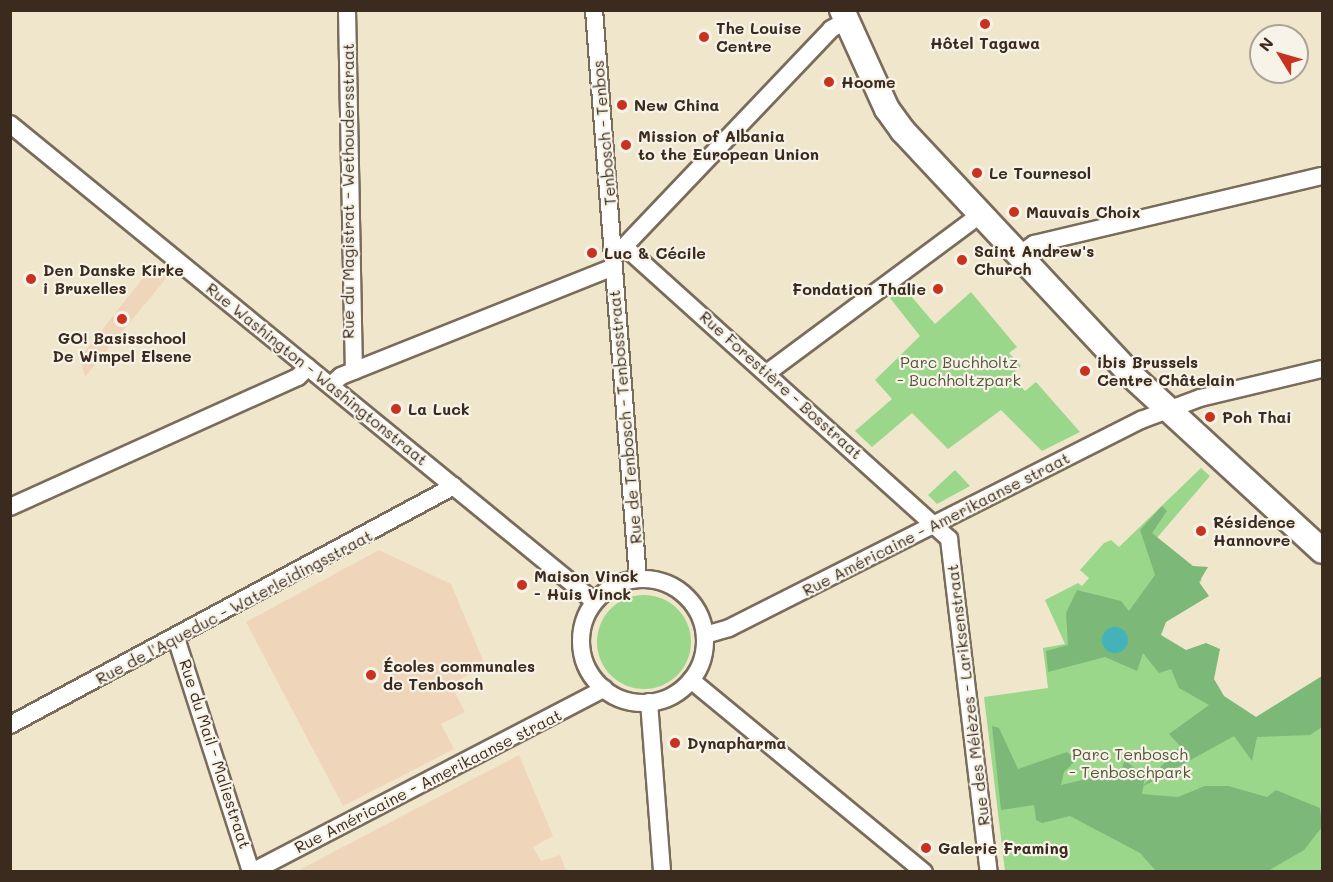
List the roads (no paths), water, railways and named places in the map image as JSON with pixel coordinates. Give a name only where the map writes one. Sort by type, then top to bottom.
[{"type":"main road","points":[[844,15],[887,109],[1019,255],[1167,410],[1323,551]]},
{"type":"street","name":"Rue du Magistrat - Wethoudersstraat","points":[[347,10],[354,370]]},
{"type":"street","name":"Tenbosch - Tenbos","points":[[594,10],[618,256]]},
{"type":"street","points":[[331,386],[354,370],[618,256],[844,15]]},
{"type":"street","name":"Rue Washington - Washingtonstraat","points":[[10,124],[595,602]]},
{"type":"street","points":[[1019,255],[1034,244],[1323,176]]},
{"type":"street","points":[[767,373],[981,214]]},
{"type":"street","name":"Rue Forestière - Bosstraat","points":[[618,256],[767,373],[935,524]]},
{"type":"street","name":"Rue de Tenbosch - Tenbosstraat","points":[[618,256],[638,579]]},
{"type":"street","points":[[10,507],[298,377],[308,367]]},
{"type":"street","name":"Rue Américaine - Amerikaanse straat","points":[[705,635],[729,628],[1167,410],[1323,369]]},
{"type":"street","name":"Rue de l'Aqueduc - Waterleidingsstraat","points":[[10,725],[176,639],[454,486]]},
{"type":"street","name":"Rue des Mélèzes - Lariksenstraat","points":[[935,524],[949,539],[989,872]]},
{"type":"street","points":[[638,579],[670,585],[684,595],[705,635],[691,680],[679,691],[649,702],[604,689],[583,655],[583,627],[595,602],[614,586],[638,579]]},
{"type":"street","name":"Rue du Mail - Maliestraat","points":[[176,639],[252,872]]},
{"type":"street","points":[[691,680],[924,872]]},
{"type":"street","name":"Rue Américaine - Amerikaanse straat","points":[[252,872],[604,689]]},
{"type":"street","points":[[649,702],[662,872]]},
{"type":"water","points":[[1115,627],[1124,631],[1128,640],[1124,649],[1115,653],[1106,649],[1102,640],[1106,631]]},
{"type":"place","name":"Hôtel Tagawa","points":[[985,24]]},
{"type":"place","name":"The Louise Centre","points":[[704,37]]},
{"type":"place","name":"Hoome","points":[[829,82]]},
{"type":"place","name":"New China","points":[[622,105]]},
{"type":"place","name":"Mission of Albania to the European Union","points":[[626,145]]},
{"type":"place","name":"Le Tournesol","points":[[977,173]]},
{"type":"place","name":"Mauvais Choix","points":[[1014,212]]},
{"type":"place","name":"Luc & Cécile","points":[[592,253]]},
{"type":"place","name":"Saint Andrew's Church","points":[[962,260]]},
{"type":"place","name":"Den Danske Kirke i Bruxelles","points":[[31,279]]},
{"type":"place","name":"Fondation Thalie","points":[[938,289]]},
{"type":"place","name":"GO! Basisschool De Wimpel Elsene","points":[[122,319]]},
{"type":"place","name":"ibis Brussels Centre Châtelain","points":[[1085,371]]},
{"type":"place","name":"La Luck","points":[[396,409]]},
{"type":"place","name":"Poh Thai","points":[[1210,417]]},
{"type":"place","name":"Résidence Hannovre","points":[[1201,531]]},
{"type":"place","name":"Maison Vinck - Huis Vinck","points":[[522,585]]},
{"type":"place","name":"Écoles communales de Tenbosch","points":[[371,675]]},
{"type":"place","name":"Dynapharma","points":[[675,743]]},
{"type":"place","name":"Galerie Framing","points":[[926,848]]},
{"type":"park label","name":"Parc Buchholtz - Buchholtzpark","points":[[959,371]]},
{"type":"park label","name":"Parc Tenbosch - Tenboschpark","points":[[1130,763]]}]
